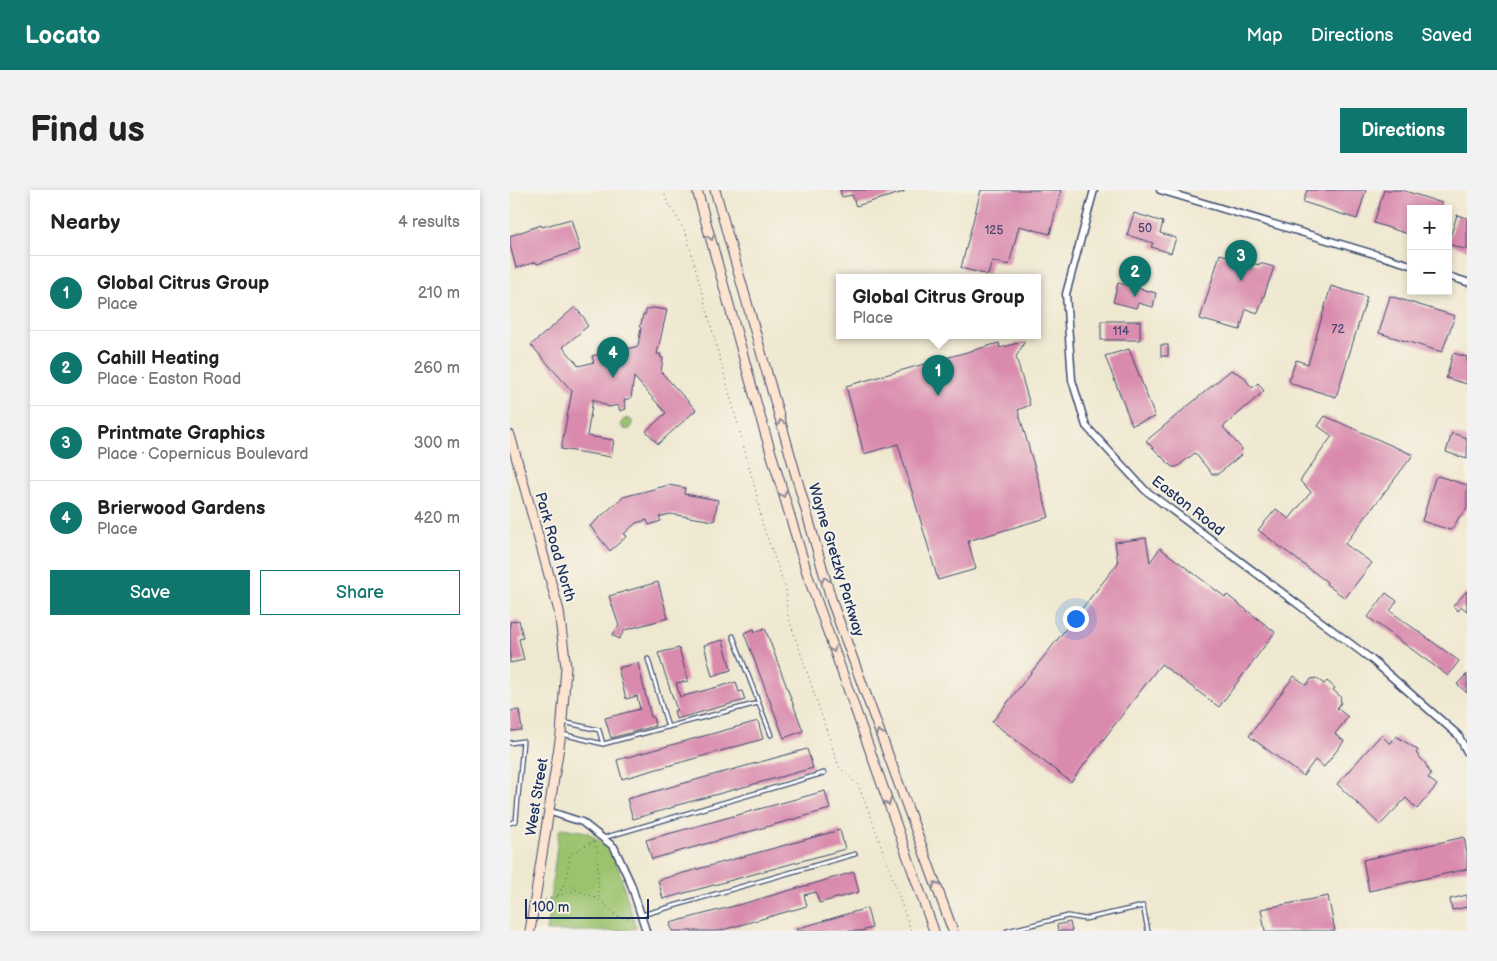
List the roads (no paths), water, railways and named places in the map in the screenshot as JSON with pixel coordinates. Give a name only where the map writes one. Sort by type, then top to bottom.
[{"type":"main road","name":"Wayne Gretzky Parkway","points":[[697,190],[760,416],[808,576],[934,931]]},
{"type":"main road","name":"Wayne Gretzky Parkway","points":[[715,190],[832,602],[953,931]]},
{"type":"main road","name":"Park Road North","points":[[510,435],[559,612],[566,667]]},
{"type":"main road","name":"West Street","points":[[530,931],[563,722],[566,667]]},
{"type":"street","name":"Easton Road","points":[[1094,190],[1066,294],[1072,380],[1086,426],[1145,490],[1371,659],[1458,735],[1467,752]]},
{"type":"street","points":[[1160,190],[1407,264]]},
{"type":"street","points":[[1452,277],[1467,282]]},
{"type":"street","points":[[548,811],[582,822],[614,846],[631,884],[646,931]]},
{"type":"lane","points":[[733,636],[770,735]]},
{"type":"lane","points":[[648,658],[668,727]]},
{"type":"lane","points":[[561,734],[603,744],[758,703]]},
{"type":"lane","points":[[563,722],[599,730],[603,744]]},
{"type":"lane","points":[[510,743],[523,741],[516,821],[510,823]]},
{"type":"lane","points":[[602,838],[824,773]]},
{"type":"lane","points":[[641,915],[855,854]]},
{"type":"lane","points":[[1007,931],[1068,916],[1085,919],[1143,906],[1148,931]]},
{"type":"place","name":"Printmate Graphics","points":[[1241,281]]},
{"type":"place","name":"Cahill Heating","points":[[1135,297]]},
{"type":"place","name":"Brierwood Gardens","points":[[613,378]]},
{"type":"place","name":"Global Citrus Group","points":[[938,396]]}]
